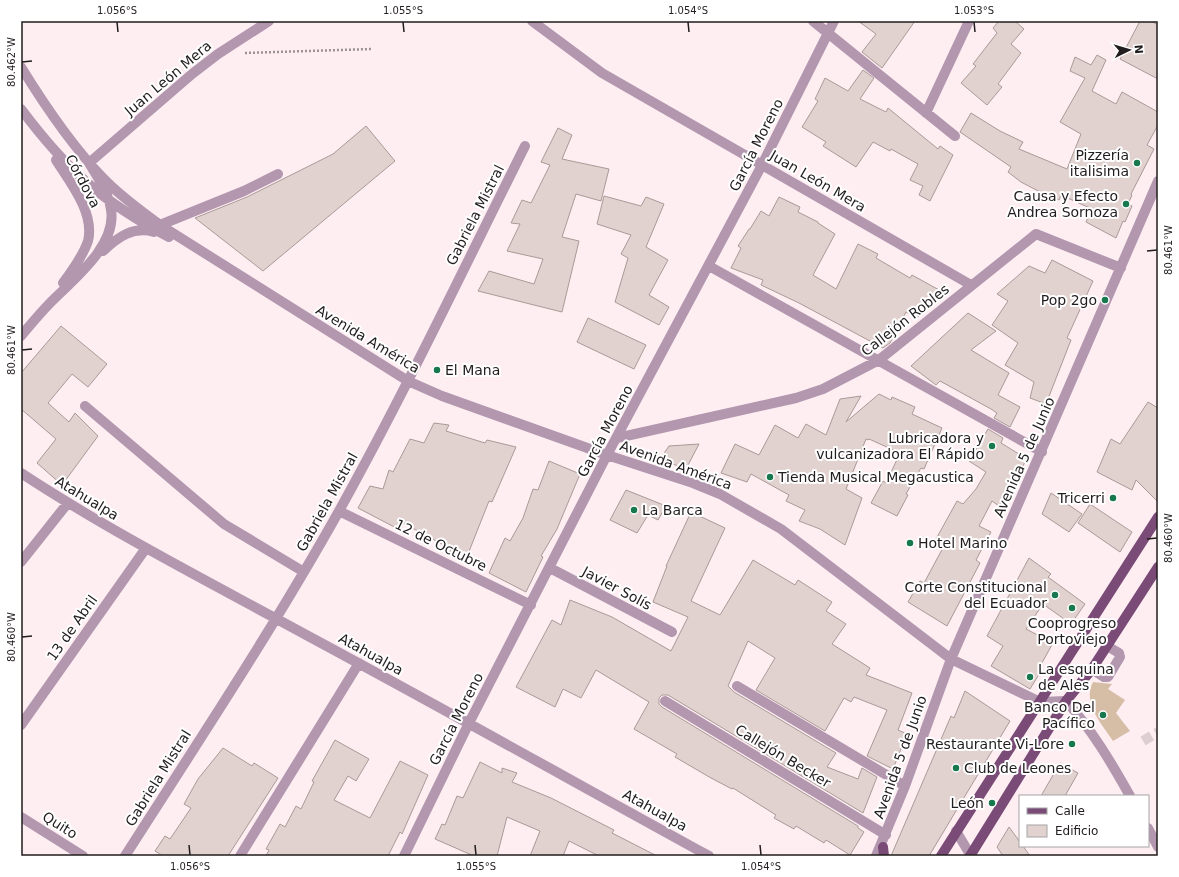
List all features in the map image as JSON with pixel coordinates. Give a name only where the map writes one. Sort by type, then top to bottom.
[{"type":"main road","points":[[944,854],[956,831],[1158,518]]},
{"type":"main road","points":[[970,856],[1066,701],[1092,669],[1158,567]]},
{"type":"street","name":"Juan León Mera","points":[[89,163],[192,74],[218,54],[269,21]]},
{"type":"street","name":"Juan León Mera","points":[[532,21],[602,73],[971,285]]},
{"type":"street","points":[[813,21],[955,136]]},
{"type":"street","name":"García Moreno","points":[[404,856],[469,723],[607,455],[618,438],[762,165],[834,21]]},
{"type":"street","points":[[926,113],[969,21]]},
{"type":"street","name":"Avenida América","points":[[21,67],[69,139],[89,163],[120,194],[161,229]]},
{"type":"street","name":"Avenida América","points":[[21,108],[69,167],[110,203],[161,229],[218,263],[408,381],[447,398],[607,455],[693,483],[720,494],[760,515],[781,529],[952,658],[1040,702],[1066,701]]},
{"type":"street","name":"Córdova","points":[[21,336],[42,311],[76,264],[83,251],[89,232],[88,220],[84,208],[36,128]]},
{"type":"street","name":"Gabriela Mistral","points":[[125,856],[276,618],[339,511],[408,381],[525,146]]},
{"type":"street","name":"Córdova","points":[[42,311],[80,273],[100,250],[108,235],[112,219],[110,203],[89,163]]},
{"type":"street","points":[[80,273],[123,235],[141,230],[161,229],[278,174]]},
{"type":"street","name":"Avenida 5 de Junio","points":[[876,856],[906,786],[952,658],[1122,268],[1153,203],[1158,181]]},
{"type":"street","name":"Callejón Robles","points":[[618,438],[796,398],[822,389],[879,360],[1036,234],[1122,268]]},
{"type":"street","points":[[709,266],[1042,452]]},
{"type":"street","points":[[85,406],[224,524],[304,572]]},
{"type":"street","name":"Atahualpa","points":[[21,474],[67,504],[146,548],[469,723],[709,856]]},
{"type":"street","points":[[21,562],[67,504]]},
{"type":"street","name":"12 de Octubre","points":[[339,511],[531,605]]},
{"type":"street","name":"13 de Abril","points":[[21,725],[146,548]]},
{"type":"street","name":"Javier Solís","points":[[550,568],[672,632]]},
{"type":"street","points":[[1092,669],[1104,677],[1108,677],[1120,657],[1119,653],[1107,646]]},
{"type":"street","points":[[240,856],[358,663]]},
{"type":"street","points":[[737,686],[906,786]]},
{"type":"street","name":"Callejón Becker","points":[[665,701],[886,835]]},
{"type":"street","points":[[1066,701],[1090,729],[1109,758],[1129,795]]},
{"type":"street","name":"Quito","points":[[21,817],[83,856]]},
{"type":"street","points":[[1149,830],[1158,847]]},
{"type":"street","points":[[956,831],[970,856]]},
{"type":"street","name":"Avenida 5 de Junio","points":[[883,853],[886,835]]},
{"type":"path","points":[[241,53],[372,48]]},
{"type":"shaded area","points":[[1093,682],[1112,684],[1108,689],[1125,700],[1116,713],[1130,731],[1113,741],[1099,720],[1092,705],[1090,690]]},
{"type":"building","points":[[858,21],[915,21],[882,68],[862,52],[876,34]]},
{"type":"building","points":[[999,21],[1015,21],[1024,29],[1011,44],[1021,53],[998,84],[1002,87],[987,105],[961,83],[976,66],[973,64],[997,33],[993,28]]},
{"type":"building","points":[[1140,21],[1151,21],[1158,25],[1158,79],[1120,59]]},
{"type":"building","points":[[1097,55],[1106,60],[1092,91],[1116,104],[1122,92],[1158,112],[1158,125],[1147,145],[1154,149],[1131,194],[1132,195],[1128,204],[1132,206],[1125,222],[1123,221],[1116,238],[1086,222],[1092,209],[1061,195],[1059,200],[1021,182],[1008,172],[1011,167],[960,132],[971,113],[1000,131],[1023,142],[1019,149],[1067,169],[1081,134],[1060,122],[1085,78],[1070,71],[1075,57],[1091,65]]},
{"type":"building","points":[[863,70],[874,78],[860,99],[886,112],[888,108],[938,149],[940,146],[953,155],[930,201],[919,195],[923,186],[910,180],[918,164],[891,149],[890,151],[873,142],[856,167],[823,146],[826,142],[802,127],[818,101],[815,99],[825,78],[848,91]]},
{"type":"building","points":[[366,126],[395,161],[263,271],[195,218],[247,197],[333,154]]},
{"type":"building","points":[[558,128],[572,135],[562,159],[609,169],[601,201],[576,194],[562,237],[579,241],[562,312],[478,291],[489,271],[534,284],[543,259],[507,251],[520,224],[511,223],[522,200],[531,203],[550,165],[541,162]]},
{"type":"building","points":[[604,196],[641,206],[646,197],[664,204],[646,247],[668,260],[649,295],[669,307],[659,325],[615,302],[628,258],[621,254],[631,235],[597,224]]},
{"type":"building","points":[[779,197],[800,207],[798,212],[818,222],[835,234],[813,275],[836,289],[858,244],[878,254],[876,258],[910,278],[912,275],[941,291],[917,318],[906,312],[890,343],[883,348],[799,303],[761,285],[763,280],[731,268],[741,248],[738,246],[761,211],[769,216]]},
{"type":"building","points":[[1052,260],[1093,281],[1067,338],[1071,340],[1046,404],[1030,398],[1034,382],[1005,365],[1018,343],[992,325],[1008,301],[997,294],[1029,266],[1045,273]]},
{"type":"building","points":[[968,313],[996,331],[971,350],[1009,373],[998,395],[1020,407],[1010,427],[994,418],[997,413],[991,409],[940,381],[936,385],[911,366]]},
{"type":"building","points":[[588,318],[646,345],[634,369],[577,342]]},
{"type":"building","points":[[61,326],[107,364],[88,387],[72,374],[48,403],[69,422],[75,413],[98,436],[62,485],[37,463],[56,439],[21,409],[21,373]]},
{"type":"building","points":[[879,394],[891,400],[892,397],[915,407],[912,414],[942,428],[924,469],[921,468],[906,494],[908,495],[897,516],[871,503],[883,481],[886,483],[900,453],[866,439],[846,489],[862,498],[845,545],[820,529],[799,521],[805,510],[786,501],[789,495],[751,474],[747,482],[721,473],[735,444],[759,455],[775,425],[798,438],[806,424],[826,435],[840,399],[861,396],[846,422]]},
{"type":"building","points":[[1148,402],[1158,408],[1158,502],[1136,480],[1132,490],[1097,472],[1111,439],[1120,444]]},
{"type":"building","points":[[434,423],[449,425],[446,431],[485,443],[487,440],[516,447],[492,502],[489,501],[466,559],[450,552],[451,549],[403,523],[400,530],[358,508],[370,486],[383,489],[389,470],[393,472],[410,439],[424,443]]},
{"type":"building","points":[[988,429],[1003,438],[1001,443],[1027,459],[999,506],[992,501],[979,526],[991,532],[976,560],[980,563],[947,626],[908,602],[920,581],[924,583],[945,544],[936,539],[957,501],[963,504],[976,489],[986,472],[969,461]]},
{"type":"building","points":[[699,444],[686,469],[660,459],[669,446]]},
{"type":"building","points":[[549,461],[580,474],[557,529],[541,556],[543,557],[526,592],[489,573],[505,538],[510,541],[523,518],[533,489],[538,490]]},
{"type":"building","points":[[626,490],[666,506],[658,520],[648,515],[637,533],[610,520]]},
{"type":"building","points":[[1051,493],[1082,514],[1069,532],[1042,514]]},
{"type":"building","points":[[1090,504],[1132,532],[1120,552],[1078,523]]},
{"type":"building","points":[[691,512],[725,528],[691,601],[720,615],[753,560],[795,585],[798,580],[832,602],[826,611],[846,624],[832,644],[870,668],[866,675],[912,693],[898,730],[907,734],[893,769],[867,756],[887,710],[854,697],[851,702],[844,698],[825,731],[756,690],[775,658],[748,641],[728,686],[734,692],[836,753],[827,767],[858,779],[862,768],[877,777],[863,813],[668,695],[662,695],[659,698],[659,704],[662,707],[858,826],[858,828],[864,832],[850,855],[826,840],[824,843],[796,826],[794,829],[774,818],[776,815],[733,788],[732,789],[711,778],[675,757],[677,754],[634,729],[649,702],[596,670],[581,698],[563,689],[555,707],[516,687],[552,620],[561,625],[570,600],[612,617],[671,651],[688,617],[653,602],[666,566]]},
{"type":"building","points":[[1029,558],[1051,574],[1048,577],[1085,604],[1071,624],[1043,604],[1026,629],[1053,643],[1038,670],[1041,671],[1030,689],[991,666],[1003,646],[987,636]]},
{"type":"building","name":"Club de Leones","points":[[965,691],[1010,721],[929,856],[891,856],[951,716],[954,718]]},
{"type":"building","points":[[335,740],[369,759],[356,781],[348,776],[334,800],[370,818],[400,761],[428,775],[402,834],[400,832],[388,856],[266,856],[269,850],[266,849],[280,824],[285,827],[296,806],[301,809],[314,782],[312,781]]},
{"type":"building","points":[[223,748],[252,766],[254,763],[278,778],[228,856],[163,856],[155,851],[165,836],[170,839],[191,808],[184,804],[198,779]]},
{"type":"building","points":[[480,762],[502,773],[502,768],[517,773],[512,782],[551,798],[614,830],[612,833],[657,856],[599,856],[569,841],[563,856],[530,856],[540,831],[507,817],[497,856],[474,856],[435,839],[442,824],[445,825],[457,796],[463,798]]},
{"type":"building","points":[[1060,763],[1078,773],[1066,795],[1042,795]]},
{"type":"building","points":[[1009,827],[1019,841],[1019,847],[1024,847],[1030,856],[1003,856],[997,847]]},
{"type":"tunnel","points":[[1143,741],[1158,732]]},
{"type":"place","name":"Pizzería italisima","points":[[1137,163]]},
{"type":"place","name":"Causa y Efecto Andrea Sornoza","points":[[1126,204]]},
{"type":"place","name":"Pop 2go","points":[[1105,300]]},
{"type":"place","name":"El Mana","points":[[437,370]]},
{"type":"place","name":"Lubricadora y vulcanizadora El Rápido","points":[[992,446]]},
{"type":"place","name":"Tienda Musical Megacustica","points":[[770,477]]},
{"type":"place","name":"Tricerri","points":[[1113,498]]},
{"type":"place","name":"La Barca","points":[[634,510]]},
{"type":"place","name":"Hotel Marino","points":[[910,543]]},
{"type":"place","name":"Corte Constitucional del Ecuador","points":[[1055,595]]},
{"type":"place","name":"Cooprogreso Portoviejo","points":[[1072,608]]},
{"type":"place","name":"La esquina de Ales","points":[[1030,677]]},
{"type":"place","name":"Banco Del Pacífico","points":[[1103,715]]},
{"type":"place","name":"Restaurante Vi-Lore","points":[[1072,744]]},
{"type":"place","name":"Club de Leones","points":[[956,768]]},
{"type":"place","name":"León","points":[[992,803]]}]
